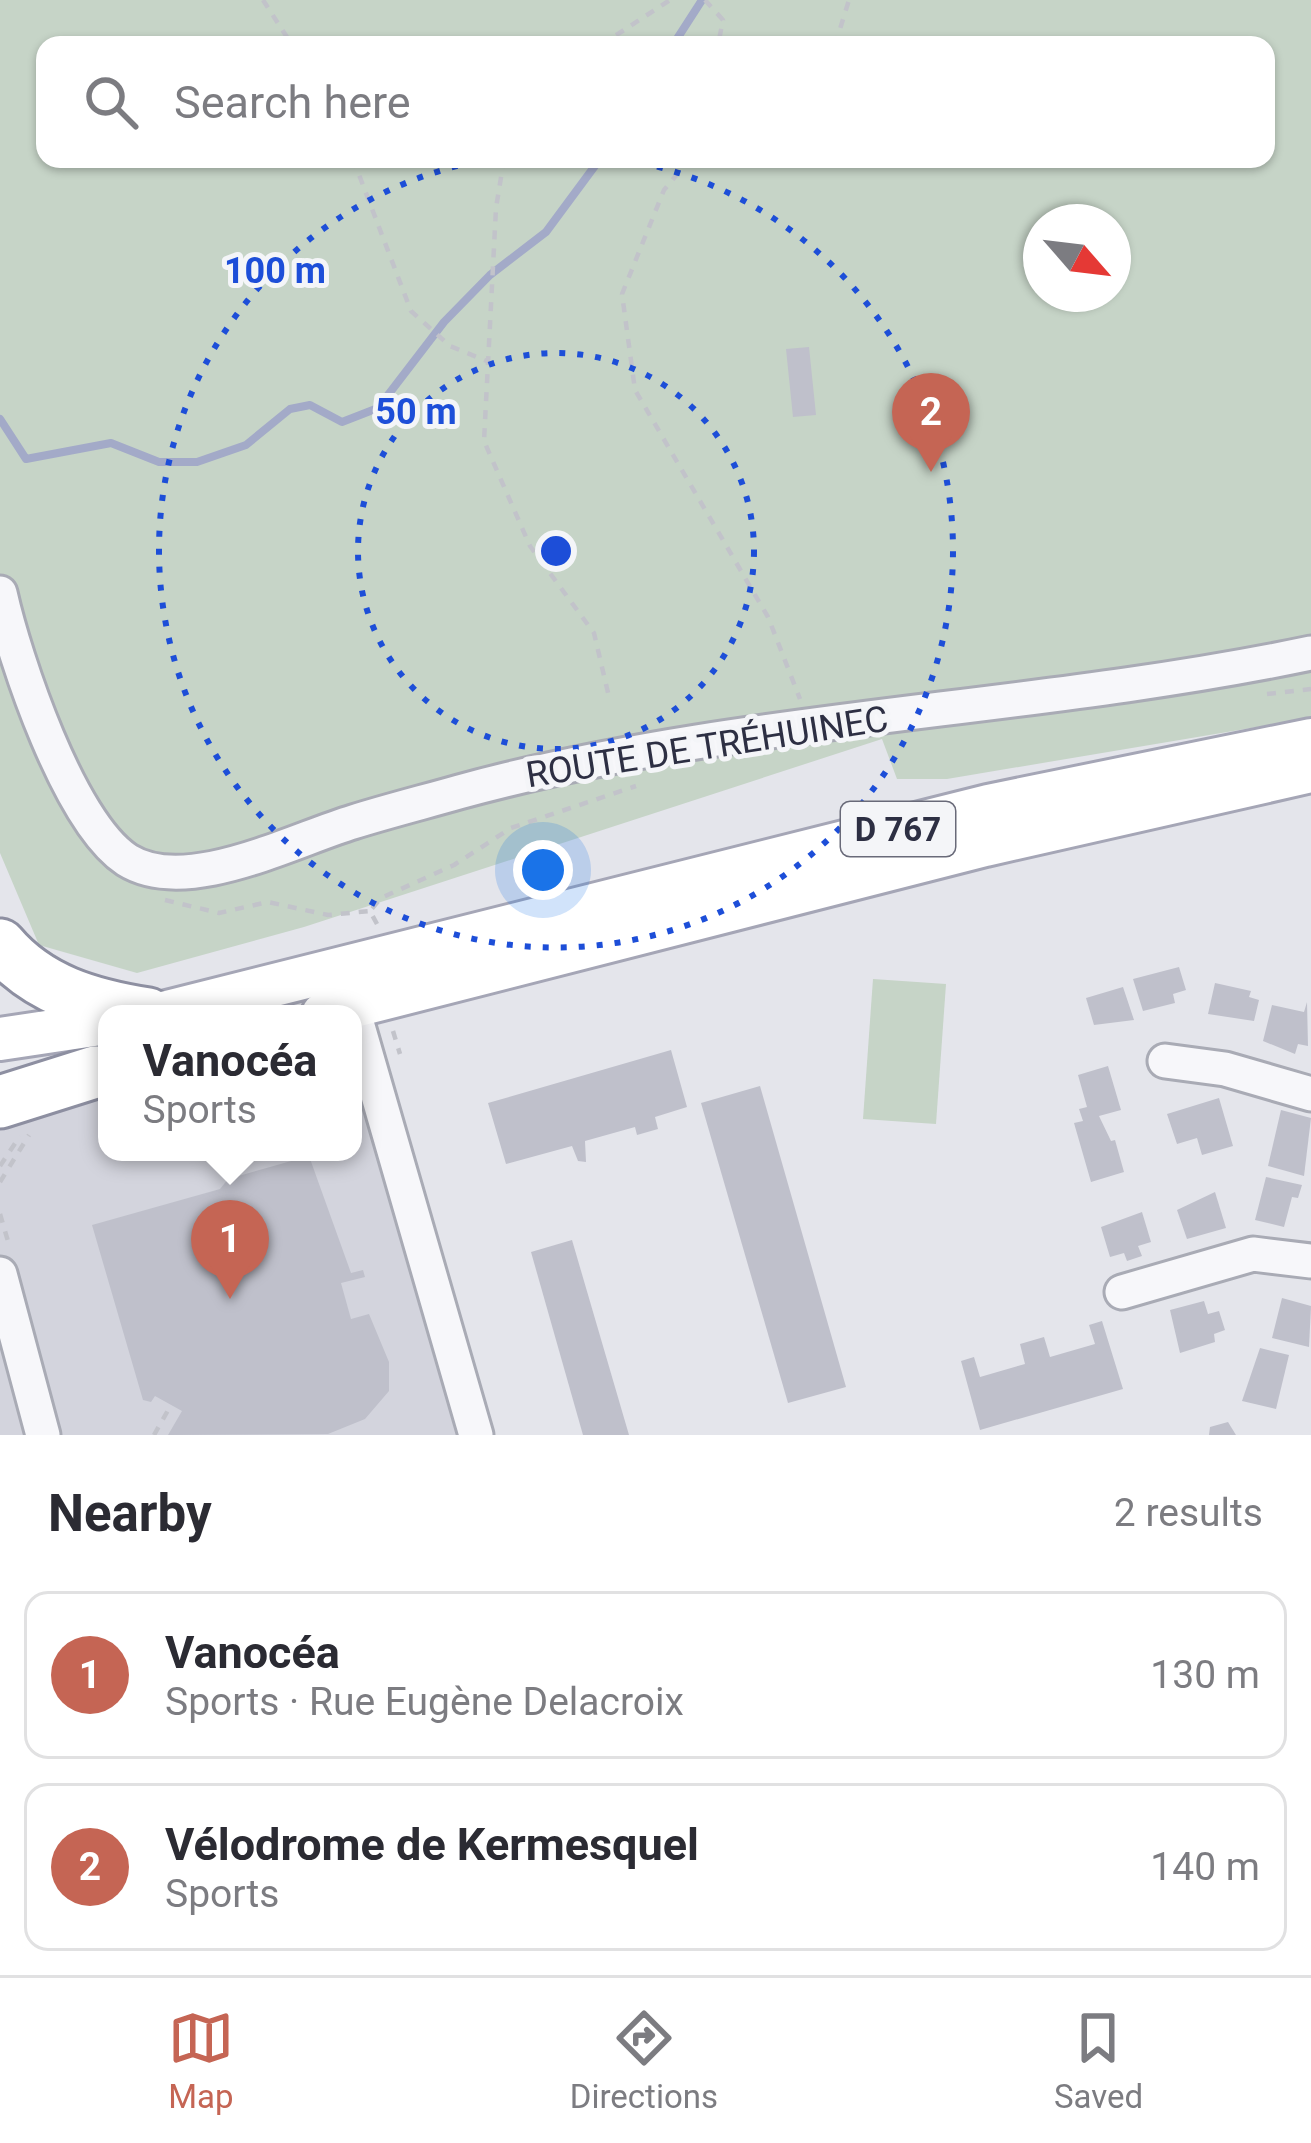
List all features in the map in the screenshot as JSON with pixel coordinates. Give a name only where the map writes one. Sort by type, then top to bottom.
[{"type":"highway","points":[[0,945],[51,987],[100,1005]]},
{"type":"highway","points":[[0,1102],[98,1057]]},
{"type":"main road","name":"D 767","points":[[339,997],[988,806],[1311,740]]},
{"type":"main road","name":"D 767","points":[[254,1005],[339,997],[1311,771]]},
{"type":"main road","points":[[0,1039],[98,1054]]},
{"type":"main road","points":[[0,1084],[98,1056]]},
{"type":"street","points":[[0,593],[14,697],[92,826],[128,860],[166,873]]},
{"type":"street","name":"ROUTE DE TRÉHUINEC","points":[[166,873],[220,867],[353,822],[587,759],[1198,676],[1311,653]]},
{"type":"street","points":[[1166,1061],[1225,1069],[1311,1094]]},
{"type":"street","points":[[362,1071],[476,1435]]},
{"type":"street","points":[[1122,1292],[1253,1254],[1311,1261]]},
{"type":"street","points":[[0,1274],[43,1435]]},
{"type":"path","points":[[263,0],[286,36]]},
{"type":"path","points":[[615,36],[670,0]]},
{"type":"path","points":[[705,0],[723,20],[720,36]]},
{"type":"path","points":[[838,36],[849,0]]},
{"type":"path","points":[[356,168],[411,311],[450,346],[489,362]]},
{"type":"path","points":[[503,168],[496,208],[484,441],[530,546],[594,633],[608,697]]},
{"type":"path","points":[[682,168],[664,190],[622,294],[635,390],[768,617],[802,705]]},
{"type":"path","points":[[1264,694],[1311,689]]},
{"type":"path","points":[[166,873],[164,899],[192,909],[219,913],[268,902],[328,915],[370,911],[381,898],[454,865],[511,828],[557,808],[628,792],[640,783]]},
{"type":"path","points":[[370,911],[380,928]]},
{"type":"path","points":[[385,1045],[405,1033]]},
{"type":"path","points":[[154,1435],[171,1405]]},
{"type":"shaded area","points":[[369,1020],[494,1435],[0,1435],[0,1119],[98,1092],[98,1161],[362,1161],[362,1022]]},
{"type":"green space","points":[[0,0],[1311,0],[1311,718],[947,779],[897,779],[882,739],[304,927],[137,973],[39,945],[0,853]]},
{"type":"green space","points":[[873,979],[946,984],[936,1124],[863,1119]]},
{"type":"building","points":[[809,347],[816,415],[793,417],[786,349]]},
{"type":"building","points":[[1179,967],[1186,990],[1173,994],[1175,1003],[1143,1011],[1133,979]]},
{"type":"building","points":[[1215,983],[1251,991],[1249,997],[1259,1000],[1254,1021],[1208,1014]]},
{"type":"building","points":[[1123,987],[1134,1020],[1094,1025],[1086,998]]},
{"type":"building","points":[[1307,1002],[1308,1046],[1298,1044],[1295,1054],[1263,1041],[1272,1005],[1304,1012]]},
{"type":"building","points":[[671,1050],[687,1107],[655,1117],[658,1129],[637,1135],[635,1127],[585,1141],[586,1162],[578,1161],[572,1146],[506,1164],[488,1103]]},
{"type":"building","points":[[1108,1066],[1121,1110],[1099,1116],[1111,1141],[1115,1140],[1124,1172],[1091,1182],[1074,1123],[1083,1121],[1079,1109],[1087,1107],[1078,1075]]},
{"type":"building","points":[[760,1086],[846,1387],[788,1403],[701,1103]]},
{"type":"building","points":[[1219,1098],[1233,1146],[1202,1155],[1197,1138],[1177,1144],[1167,1114]]},
{"type":"building","points":[[1281,1110],[1311,1118],[1304,1176],[1268,1166]]},
{"type":"building","points":[[291,1161],[311,1161],[351,1273],[363,1270],[365,1277],[341,1283],[351,1319],[369,1314],[389,1362],[389,1391],[365,1419],[328,1434],[168,1435],[182,1411],[155,1396],[151,1402],[143,1400],[92,1225],[220,1189],[228,1179]]},
{"type":"building","points":[[1266,1177],[1302,1185],[1298,1198],[1292,1197],[1284,1227],[1255,1220]]},
{"type":"building","points":[[1215,1192],[1226,1228],[1187,1239],[1177,1210]]},
{"type":"building","points":[[1142,1212],[1151,1242],[1138,1246],[1142,1256],[1127,1261],[1124,1253],[1110,1257],[1101,1227]]},
{"type":"building","points":[[572,1240],[629,1435],[583,1435],[531,1252]]},
{"type":"building","points":[[1282,1298],[1311,1306],[1309,1347],[1272,1338]]},
{"type":"building","points":[[1204,1301],[1208,1314],[1219,1311],[1225,1330],[1214,1334],[1215,1342],[1180,1353],[1170,1310]]},
{"type":"building","points":[[1102,1321],[1123,1389],[980,1430],[961,1361],[974,1357],[980,1377],[1025,1364],[1020,1344],[1044,1337],[1050,1357],[1095,1344],[1089,1325]]},
{"type":"building","points":[[1260,1348],[1289,1355],[1276,1409],[1242,1401]]},
{"type":"building","points":[[1228,1422],[1236,1435],[1209,1435],[1210,1427]]},
{"type":"waterway","points":[[679,36],[702,0]]},
{"type":"waterway","points":[[0,419],[26,459],[111,443],[159,462],[197,462],[246,445],[290,409],[310,405],[342,422],[378,408],[444,322],[490,275],[546,232],[593,168]]},
{"type":"place","name":"Vélodrome de Kermesquel","points":[[931,472]]},
{"type":"place","name":"Vanocéa","points":[[230,1299]]}]
